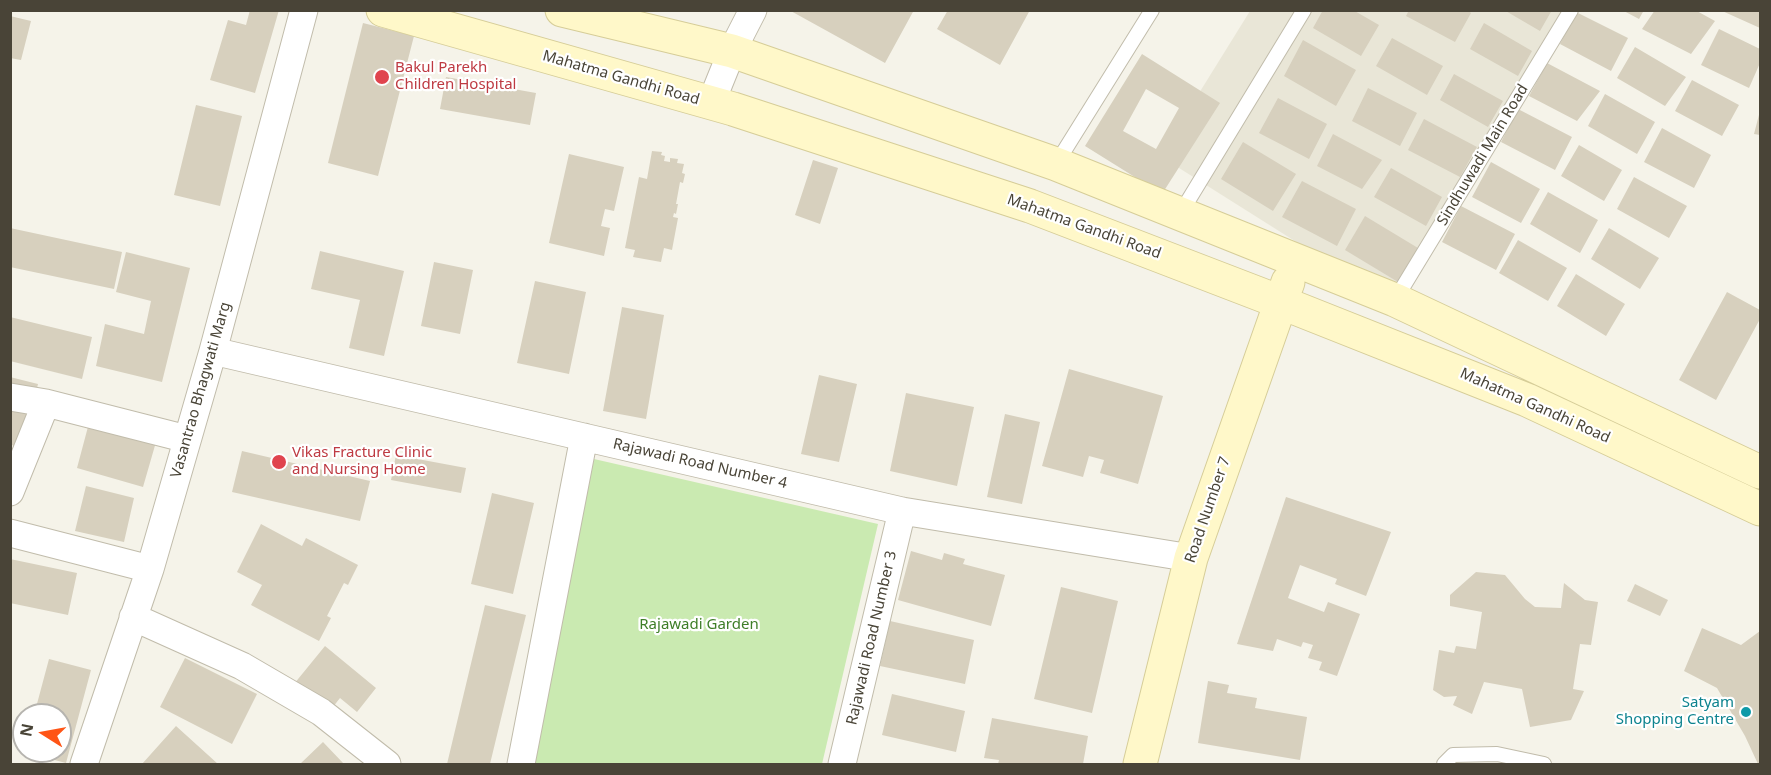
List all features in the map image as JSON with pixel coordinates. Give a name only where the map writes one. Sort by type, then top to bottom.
[{"type":"street","name":"Vasantrao Bhagwati Marg","points":[[84,765],[150,568],[213,351],[304,10]]},
{"type":"street","name":"Mahatma Gandhi Road","points":[[383,10],[711,103],[1030,206],[1527,400],[1761,509]]},
{"type":"street","points":[[711,103],[732,51],[753,10]]},
{"type":"street","points":[[556,59],[566,11],[732,51],[1056,164],[1395,300],[1761,472]]},
{"type":"street","name":"Road Number 7","points":[[1140,765],[1191,558],[1296,261]]},
{"type":"street","name":"Rajawadi Road Number 4","points":[[213,351],[902,511],[1191,558]]},
{"type":"street","points":[[10,396],[187,439]]},
{"type":"street","points":[[10,492],[46,403]]},
{"type":"street","points":[[521,765],[584,437]]},
{"type":"street","name":"Rajawadi Road Number 3","points":[[842,765],[902,511]]},
{"type":"street","points":[[10,532],[150,568]]},
{"type":"street","points":[[133,617],[242,666],[321,712],[387,765]]},
{"type":"lane","points":[[1056,164],[1152,10]]},
{"type":"lane","points":[[1180,214],[1304,10]]},
{"type":"lane","name":"Sindhuwadi Main Road","points":[[1395,300],[1571,10]]},
{"type":"lane","points":[[1444,765],[1453,755],[1497,754],[1544,765]]},
{"type":"shaded area","points":[[1250,11],[1563,11],[1390,301],[1160,156]]},
{"type":"green space","name":"Rajawadi Garden","points":[[594,459],[878,524],[822,764],[525,764]]},
{"type":"building","points":[[250,10],[279,10],[255,93],[210,80],[228,20],[246,25]]},
{"type":"building","points":[[789,10],[914,10],[885,63]]},
{"type":"building","points":[[948,10],[1030,10],[1000,65],[937,29]]},
{"type":"building","points":[[1323,10],[1353,10],[1379,25],[1361,56],[1313,28]]},
{"type":"building","points":[[1409,10],[1467,10],[1471,13],[1455,42],[1406,16]]},
{"type":"building","points":[[1504,10],[1552,10],[1540,31]]},
{"type":"building","points":[[1622,10],[1644,10],[1639,19]]},
{"type":"building","points":[[1655,10],[1695,10],[1715,21],[1691,54],[1642,29]]},
{"type":"building","points":[[1720,10],[1760,10],[1760,28]]},
{"type":"building","points":[[1576,12],[1628,38],[1611,71],[1560,44]]},
{"type":"building","points":[[10,16],[31,21],[21,60],[10,58]]},
{"type":"building","points":[[363,23],[414,36],[378,176],[328,163]]},
{"type":"building","points":[[1484,23],[1532,51],[1518,76],[1470,49]]},
{"type":"building","points":[[1719,29],[1760,49],[1760,63],[1749,88],[1701,65]]},
{"type":"building","points":[[1392,38],[1443,66],[1427,95],[1376,66]]},
{"type":"building","points":[[1303,40],[1356,70],[1336,106],[1284,76]]},
{"type":"building","points":[[1635,47],[1686,77],[1665,106],[1617,78]]},
{"type":"building","points":[[1142,54],[1220,103],[1162,194],[1085,146]],"holes":[[[1146,89],[1179,108],[1156,149],[1123,131]]]},
{"type":"building","points":[[1547,63],[1600,91],[1577,121],[1529,96]]},
{"type":"building","points":[[1454,74],[1503,101],[1488,127],[1440,100]]},
{"type":"building","points":[[446,77],[536,93],[530,125],[440,109]]},
{"type":"building","points":[[1692,80],[1739,105],[1722,136],[1675,111]]},
{"type":"building","points":[[1368,88],[1417,113],[1400,146],[1352,121]]},
{"type":"building","points":[[1605,94],[1655,122],[1637,154],[1588,126]]},
{"type":"building","points":[[1278,98],[1327,124],[1309,159],[1259,133]]},
{"type":"building","points":[[196,105],[242,116],[220,206],[174,195]]},
{"type":"building","points":[[1518,109],[1572,137],[1555,170],[1501,142]]},
{"type":"building","points":[[1760,111],[1760,135],[1754,134]]},
{"type":"building","points":[[1424,119],[1477,147],[1460,177],[1408,150]]},
{"type":"building","points":[[1662,128],[1711,155],[1694,188],[1644,162]]},
{"type":"building","points":[[1333,134],[1382,160],[1362,189],[1317,166]]},
{"type":"building","points":[[1243,142],[1296,174],[1273,211],[1221,179]]},
{"type":"building","points":[[1579,145],[1622,170],[1604,201],[1561,176]]},
{"type":"building","points":[[652,151],[662,152],[661,155],[665,156],[664,161],[670,162],[670,158],[678,159],[677,163],[684,164],[682,173],[685,174],[683,183],[680,182],[676,214],[674,213],[673,217],[678,218],[672,250],[664,248],[661,262],[633,257],[635,250],[625,248],[639,177],[647,179]]},
{"type":"building","points":[[569,154],[624,167],[614,211],[605,209],[601,226],[610,228],[604,256],[549,243]]},
{"type":"building","points":[[813,160],[838,168],[820,224],[795,215]]},
{"type":"building","points":[[1491,162],[1540,189],[1521,223],[1472,197]]},
{"type":"building","points":[[1391,168],[1442,197],[1426,226],[1374,197]]},
{"type":"building","points":[[1634,177],[1687,206],[1669,238],[1617,209]]},
{"type":"building","points":[[1302,181],[1356,209],[1337,246],[1282,217]]},
{"type":"building","points":[[1548,192],[1598,220],[1580,253],[1530,224]]},
{"type":"building","points":[[1461,206],[1515,234],[1496,270],[1442,242]]},
{"type":"building","points":[[1365,216],[1418,248],[1398,282],[1345,250]]},
{"type":"building","points":[[10,228],[122,252],[114,289],[10,267]]},
{"type":"building","points":[[1609,228],[1659,258],[1640,289],[1591,259]]},
{"type":"building","points":[[1518,240],[1567,268],[1548,301],[1499,273]]},
{"type":"building","points":[[320,251],[404,271],[384,356],[349,348],[360,300],[311,289]]},
{"type":"building","points":[[126,252],[190,268],[162,382],[96,366],[105,324],[144,334],[151,301],[116,292]]},
{"type":"building","points":[[434,262],[473,270],[460,334],[421,326]]},
{"type":"building","points":[[1576,274],[1625,304],[1606,336],[1557,306]]},
{"type":"building","points":[[535,281],[586,292],[569,374],[517,363]]},
{"type":"building","points":[[1727,292],[1760,310],[1760,319],[1716,400],[1679,380]]},
{"type":"building","points":[[622,307],[664,315],[646,419],[603,411]]},
{"type":"building","points":[[10,317],[92,337],[82,379],[10,361]]},
{"type":"building","points":[[1069,369],[1163,396],[1138,484],[1100,473],[1104,460],[1089,456],[1083,477],[1042,466]]},
{"type":"building","points":[[819,375],[857,384],[839,462],[801,454]]},
{"type":"building","points":[[10,377],[38,384],[23,447],[10,445]]},
{"type":"building","points":[[906,393],[974,407],[957,486],[890,471]]},
{"type":"building","points":[[1005,414],[1040,422],[1022,504],[987,497]]},
{"type":"building","points":[[89,423],[156,442],[143,487],[77,468]]},
{"type":"building","points":[[242,451],[370,481],[360,521],[232,492]]},
{"type":"building","points":[[396,455],[466,468],[461,493],[391,480]]},
{"type":"building","points":[[86,486],[134,498],[124,542],[75,531]]},
{"type":"building","points":[[492,493],[534,503],[513,594],[471,584]]},
{"type":"building","points":[[1286,497],[1391,532],[1366,596],[1335,584],[1337,579],[1300,565],[1288,598],[1324,612],[1328,602],[1360,614],[1337,676],[1319,670],[1322,662],[1308,658],[1313,645],[1303,642],[1301,647],[1277,639],[1273,651],[1237,644]]},
{"type":"building","points":[[261,524],[302,546],[306,538],[358,565],[348,585],[344,583],[327,616],[331,618],[319,641],[251,605],[262,585],[237,572]]},
{"type":"building","points":[[911,551],[942,560],[944,553],[965,559],[963,564],[1005,575],[991,626],[898,600]]},
{"type":"building","points":[[10,559],[77,573],[68,615],[10,603]]},
{"type":"building","points":[[1476,572],[1505,575],[1525,599],[1535,607],[1561,608],[1564,583],[1585,600],[1598,602],[1591,645],[1580,644],[1573,689],[1584,691],[1571,720],[1530,727],[1522,689],[1484,682],[1472,714],[1453,705],[1457,696],[1444,697],[1433,690],[1439,650],[1454,653],[1456,646],[1476,649],[1482,612],[1450,606],[1450,595]]},
{"type":"building","points":[[1635,584],[1668,600],[1660,616],[1627,601]]},
{"type":"building","points":[[1061,587],[1118,601],[1092,713],[1034,699]]},
{"type":"building","points":[[485,605],[526,615],[490,764],[447,764]]},
{"type":"building","points":[[890,621],[974,640],[965,684],[880,666]]},
{"type":"building","name":"Satyam Shopping Centre","points":[[1702,628],[1741,645],[1760,631],[1760,764],[1717,688],[1684,671]]},
{"type":"building","points":[[325,646],[376,688],[357,712],[340,698],[329,712],[294,684]]},
{"type":"building","points":[[185,658],[257,694],[232,744],[160,707]]},
{"type":"building","points":[[49,659],[91,670],[72,741],[72,703],[37,703]]},
{"type":"building","points":[[1208,681],[1229,685],[1227,693],[1257,698],[1255,708],[1307,717],[1300,760],[1198,743]]},
{"type":"building","points":[[892,694],[965,711],[956,752],[882,735]]},
{"type":"building","points":[[992,718],[1088,736],[1083,764],[998,764],[999,760],[984,758]]},
{"type":"building","points":[[176,726],[218,764],[142,764]]},
{"type":"building","points":[[323,742],[344,764],[300,764]]},
{"type":"place","name":"Bakul Parekh Children Hospital","points":[[382,77]]},
{"type":"place","name":"Vikas Fracture Clinic and Nursing Home","points":[[279,462]]},
{"type":"place","name":"Satyam Shopping Centre","points":[[1746,712]]}]
